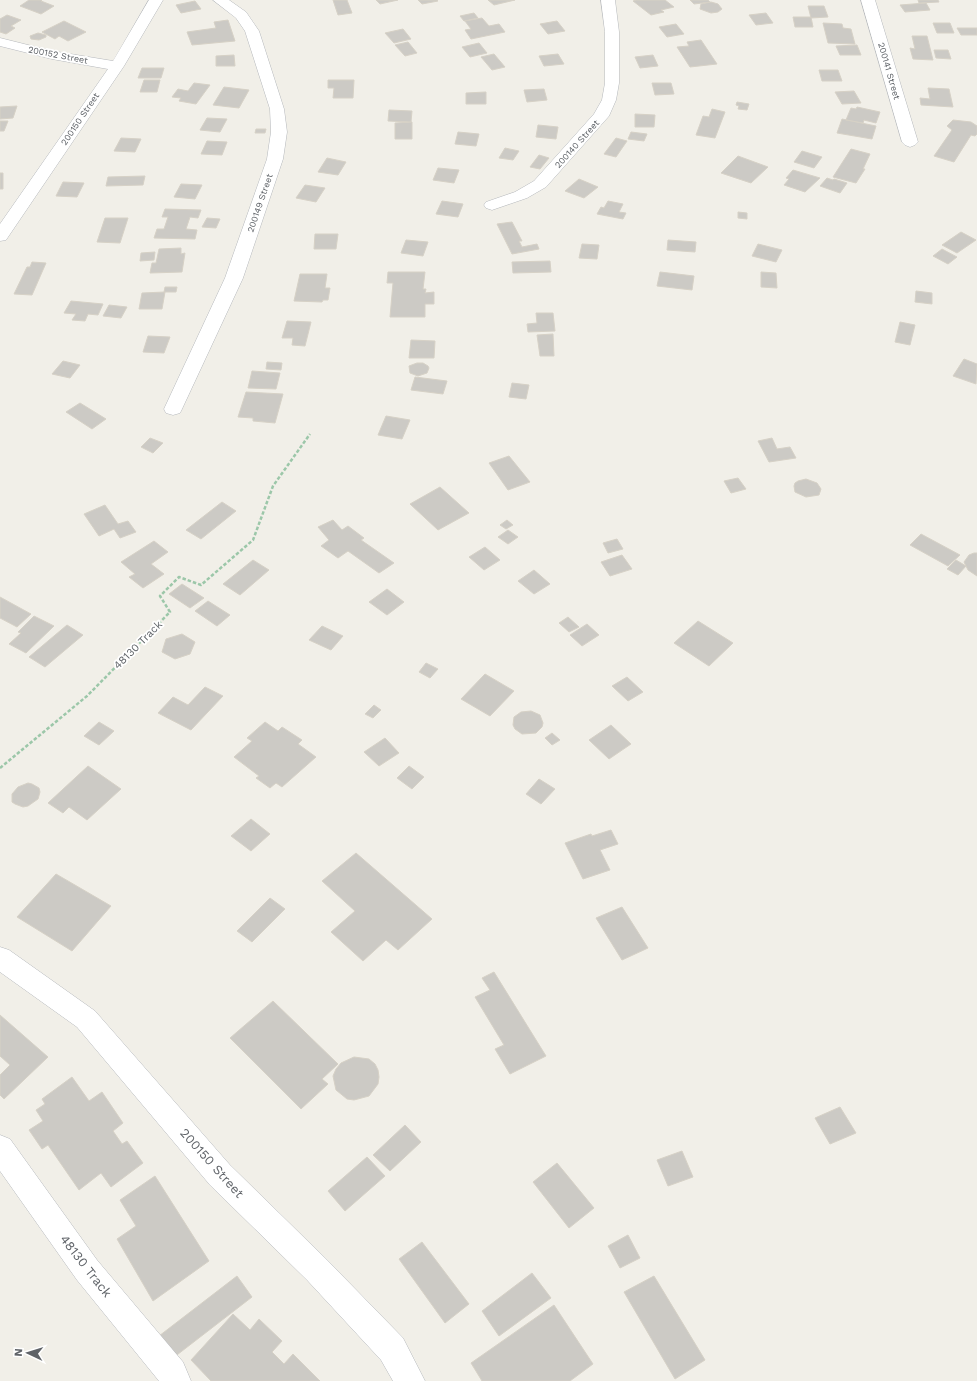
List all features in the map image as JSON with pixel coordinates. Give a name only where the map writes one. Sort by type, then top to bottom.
[{"type":"street","name":"200150 Street","points":[[0,236],[117,66],[156,0]]},
{"type":"street","name":"200149 Street","points":[[173,409],[234,278],[275,159],[279,132],[277,109],[252,30],[241,15],[220,0]]},
{"type":"street","name":"200140 Street","points":[[492,205],[521,195],[540,184],[601,116],[609,100],[612,83],[612,32],[608,0]]},
{"type":"street","name":"200141 Street","points":[[868,0],[910,142]]},
{"type":"street","name":"200152 Street","points":[[0,42],[52,56],[117,66]]},
{"type":"street","name":"200150 Street","points":[[0,958],[86,1019],[220,1175],[317,1270],[392,1350],[410,1381]]},
{"type":"street","name":"48130 Track","points":[[0,1148],[87,1270],[172,1373],[176,1381]]},
{"type":"path","name":"48130 Track","points":[[0,768],[87,696],[170,612],[160,596],[179,577],[200,585],[253,540],[273,486],[310,434]]},
{"type":"building","points":[[29,0],[42,0],[41,1],[54,6],[41,14],[20,6]]},
{"type":"building","points":[[333,0],[347,0],[352,13],[338,15]]},
{"type":"building","points":[[376,0],[398,0],[380,4]]},
{"type":"building","points":[[418,0],[437,0],[438,1],[422,4]]},
{"type":"building","points":[[488,0],[515,0],[494,5]]},
{"type":"building","points":[[665,0],[674,7],[661,10],[664,12],[651,15],[633,1]]},
{"type":"building","points":[[690,0],[708,0],[710,2],[694,4]]},
{"type":"building","points":[[918,0],[938,0],[939,2],[919,3]]},
{"type":"building","points":[[195,1],[201,9],[181,13],[176,5]]},
{"type":"building","points":[[711,2],[718,4],[722,9],[718,12],[711,13],[700,9],[701,4]]},
{"type":"building","points":[[926,3],[930,10],[905,12],[900,5]]},
{"type":"building","points":[[808,6],[824,6],[828,17],[811,18]]},
{"type":"building","points":[[474,13],[478,18],[464,21],[460,16]]},
{"type":"building","points":[[766,13],[773,23],[756,25],[749,15]]},
{"type":"building","points":[[7,15],[21,20],[11,26],[15,28],[6,34],[0,32],[0,19]]},
{"type":"building","points":[[793,17],[811,17],[813,27],[795,27]]},
{"type":"building","points":[[482,18],[489,26],[499,24],[505,32],[471,39],[465,30],[471,29],[465,21]]},
{"type":"building","points":[[228,20],[235,41],[192,45],[187,32],[216,28],[214,22]]},
{"type":"building","points":[[64,21],[86,32],[68,41],[59,36],[55,39],[42,32]]},
{"type":"building","points":[[557,21],[565,31],[548,34],[540,24]]},
{"type":"building","points":[[823,23],[842,24],[843,28],[851,29],[855,44],[828,43]]},
{"type":"building","points":[[933,23],[950,23],[954,33],[937,33]]},
{"type":"building","points":[[676,24],[684,34],[667,37],[659,27]]},
{"type":"building","points":[[957,28],[977,28],[977,35],[961,35]]},
{"type":"building","points":[[403,29],[411,39],[394,43],[385,33]]},
{"type":"building","points":[[38,33],[46,35],[46,37],[39,40],[31,39],[30,36]]},
{"type":"building","points":[[912,36],[927,36],[933,60],[913,59],[910,48],[915,49]]},
{"type":"building","points":[[701,40],[717,64],[690,67],[677,47],[689,46],[687,42]]},
{"type":"building","points":[[408,42],[417,53],[405,56],[395,45]]},
{"type":"building","points":[[479,43],[487,53],[470,57],[462,47]]},
{"type":"building","points":[[857,45],[861,55],[840,55],[836,46]]},
{"type":"building","points":[[934,50],[948,50],[951,59],[936,58]]},
{"type":"building","points":[[494,54],[505,67],[492,70],[481,57]]},
{"type":"building","points":[[558,54],[564,64],[544,66],[539,56]]},
{"type":"building","points":[[234,55],[235,66],[216,66],[216,56]]},
{"type":"building","points":[[653,55],[658,66],[640,68],[635,57]]},
{"type":"building","points":[[142,68],[164,68],[161,78],[138,78]]},
{"type":"building","points":[[819,70],[838,70],[842,81],[822,81]]},
{"type":"building","points":[[144,80],[160,80],[157,92],[140,92]]},
{"type":"building","points":[[328,80],[354,80],[353,98],[333,98],[334,88],[328,88]]},
{"type":"building","points":[[194,83],[210,85],[196,104],[179,101],[181,98],[172,97],[178,89],[188,91]]},
{"type":"building","points":[[652,83],[671,83],[674,94],[655,95]]},
{"type":"building","points":[[224,87],[249,90],[239,108],[213,105]]},
{"type":"building","points":[[928,88],[949,89],[953,107],[921,105],[920,98],[930,99]]},
{"type":"building","points":[[544,89],[547,100],[527,102],[524,90]]},
{"type":"building","points":[[854,91],[861,103],[842,104],[835,92]]},
{"type":"building","points":[[486,92],[486,104],[466,104],[466,93]]},
{"type":"building","points":[[737,102],[749,104],[747,110],[738,109],[739,106],[736,105]]},
{"type":"building","points":[[17,106],[13,118],[0,119],[0,107]]},
{"type":"building","points":[[857,107],[880,112],[876,123],[864,120],[863,123],[846,120],[851,108],[856,109]]},
{"type":"building","points":[[712,109],[725,112],[715,138],[696,135],[703,116],[709,117]]},
{"type":"building","points":[[389,110],[412,111],[411,122],[388,121]]},
{"type":"building","points":[[635,114],[655,115],[654,127],[635,127]]},
{"type":"building","points":[[207,118],[227,119],[220,132],[200,130]]},
{"type":"building","points":[[842,119],[876,126],[872,139],[837,133]]},
{"type":"building","points":[[953,120],[971,122],[977,126],[977,134],[975,136],[971,135],[954,162],[934,156],[952,130],[947,126]]},
{"type":"building","points":[[0,121],[8,121],[4,131],[0,131]]},
{"type":"building","points":[[412,122],[412,139],[395,139],[395,123]]},
{"type":"building","points":[[538,125],[558,127],[556,139],[536,137]]},
{"type":"building","points":[[256,129],[266,129],[265,133],[255,133]]},
{"type":"building","points":[[458,132],[479,134],[476,146],[455,144]]},
{"type":"building","points":[[631,132],[647,134],[644,141],[628,139]]},
{"type":"building","points":[[121,138],[141,139],[135,152],[114,151]]},
{"type":"building","points":[[616,138],[627,141],[616,157],[604,154]]},
{"type":"building","points":[[207,141],[227,142],[222,155],[201,154]]},
{"type":"building","points":[[505,148],[519,151],[513,160],[499,158]]},
{"type":"building","points":[[851,149],[870,154],[863,169],[865,169],[856,183],[833,177]]},
{"type":"building","points":[[802,151],[822,157],[814,168],[794,162]]},
{"type":"building","points":[[539,155],[549,158],[540,169],[530,167]]},
{"type":"building","points":[[738,156],[768,167],[751,183],[721,173]]},
{"type":"building","points":[[327,158],[346,162],[338,175],[318,172]]},
{"type":"building","points":[[438,168],[459,170],[454,183],[433,180]]},
{"type":"building","points":[[793,170],[820,178],[805,192],[784,185],[789,179],[786,178]]},
{"type":"building","points":[[0,173],[3,173],[3,189],[0,189]]},
{"type":"building","points":[[145,176],[143,185],[106,186],[108,177]]},
{"type":"building","points":[[827,178],[847,183],[840,193],[820,186]]},
{"type":"building","points":[[579,179],[598,187],[584,198],[565,191]]},
{"type":"building","points":[[63,182],[84,183],[77,197],[56,196]]},
{"type":"building","points":[[181,184],[202,185],[195,199],[174,197]]},
{"type":"building","points":[[305,185],[325,188],[316,202],[296,198]]},
{"type":"building","points":[[442,201],[463,204],[458,217],[436,214]]},
{"type":"building","points":[[608,201],[623,204],[619,212],[626,213],[623,219],[597,214],[601,207],[604,208]]},
{"type":"building","points":[[165,209],[201,210],[198,218],[190,217],[186,229],[197,230],[195,239],[154,238],[157,229],[164,229],[168,217],[162,217]]},
{"type":"building","points":[[738,212],[747,213],[747,219],[738,218]]},
{"type":"building","points":[[105,218],[128,218],[120,243],[97,242]]},
{"type":"building","points":[[207,218],[220,219],[216,228],[202,227]]},
{"type":"building","points":[[512,222],[522,241],[519,241],[522,247],[537,244],[539,249],[512,254],[497,224]]},
{"type":"building","points":[[961,232],[976,240],[957,253],[942,245]]},
{"type":"building","points":[[315,234],[338,234],[336,249],[314,249]]},
{"type":"building","points":[[406,240],[428,242],[423,256],[401,253]]},
{"type":"building","points":[[668,240],[696,242],[695,252],[667,250]]},
{"type":"building","points":[[582,244],[599,245],[597,259],[579,258]]},
{"type":"building","points":[[758,244],[782,250],[776,262],[752,256]]},
{"type":"building","points":[[181,248],[181,254],[185,253],[182,272],[150,273],[152,263],[156,263],[159,249]]},
{"type":"building","points":[[942,249],[957,257],[948,264],[933,256]]},
{"type":"building","points":[[155,252],[154,260],[140,261],[141,253]]},
{"type":"building","points":[[550,261],[551,272],[513,273],[512,262]]},
{"type":"building","points":[[32,262],[46,263],[32,295],[14,294],[27,267],[30,267]]},
{"type":"building","points":[[388,272],[425,272],[423,289],[426,289],[425,293],[434,292],[434,304],[425,304],[425,317],[390,317],[393,283],[387,283]]},
{"type":"building","points":[[660,272],[694,276],[692,290],[657,286]]},
{"type":"building","points":[[761,272],[776,273],[777,288],[761,287]]},
{"type":"building","points":[[300,274],[327,274],[325,288],[330,288],[328,300],[323,300],[322,302],[294,301]]},
{"type":"building","points":[[165,287],[177,287],[176,292],[164,292]]},
{"type":"building","points":[[916,291],[932,293],[932,304],[915,302]]},
{"type":"building","points":[[165,292],[162,309],[139,309],[142,293]]},
{"type":"building","points":[[71,301],[103,304],[98,315],[88,314],[85,321],[72,320],[76,314],[64,313]]},
{"type":"building","points":[[109,305],[127,307],[121,318],[103,316]]},
{"type":"building","points":[[536,313],[553,313],[555,331],[528,332],[527,324],[537,323]]},
{"type":"building","points":[[287,321],[311,322],[305,346],[292,345],[293,338],[282,338]]},
{"type":"building","points":[[900,322],[915,325],[910,345],[895,342]]},
{"type":"building","points":[[553,334],[554,356],[540,356],[537,335]]},
{"type":"building","points":[[148,336],[170,337],[164,353],[143,352]]},
{"type":"building","points":[[411,340],[435,341],[434,358],[409,358]]},
{"type":"building","points":[[964,359],[977,364],[976,384],[953,376]]},
{"type":"building","points":[[63,361],[80,365],[70,378],[52,374]]},
{"type":"building","points":[[267,362],[282,363],[281,370],[266,369]]},
{"type":"building","points":[[417,363],[423,363],[428,366],[429,368],[427,373],[418,376],[410,373],[409,366]]},
{"type":"building","points":[[252,371],[280,373],[276,389],[248,388]]},
{"type":"building","points":[[415,377],[447,381],[443,394],[411,390]]},
{"type":"building","points":[[512,383],[529,385],[526,399],[509,397]]},
{"type":"building","points":[[246,392],[283,394],[275,423],[253,421],[253,418],[238,417]]},
{"type":"building","points":[[80,403],[106,419],[92,429],[66,412]]},
{"type":"building","points":[[386,416],[410,420],[402,439],[378,435]]},
{"type":"building","points":[[150,438],[163,443],[153,453],[141,447]]},
{"type":"building","points":[[772,438],[777,449],[790,447],[796,458],[769,462],[758,441]]},
{"type":"building","points":[[509,456],[530,482],[508,490],[489,463]]},
{"type":"building","points":[[738,478],[746,489],[731,493],[724,481]]},
{"type":"building","points":[[806,479],[817,483],[821,489],[819,495],[806,497],[795,492],[795,483]]},
{"type":"building","points":[[440,487],[469,513],[438,530],[410,504]]},
{"type":"building","points":[[222,502],[236,511],[201,539],[186,530]]},
{"type":"building","points":[[105,505],[118,524],[128,521],[136,532],[120,538],[114,529],[99,536],[84,514]]},
{"type":"building","points":[[333,520],[342,530],[348,526],[364,538],[361,540],[394,563],[379,573],[348,551],[338,558],[321,546],[329,540],[318,527]]},
{"type":"building","points":[[507,520],[513,525],[506,529],[500,525]]},
{"type":"building","points":[[508,530],[518,537],[508,544],[498,537]]},
{"type":"building","points":[[921,534],[960,555],[948,566],[910,545]]},
{"type":"building","points":[[617,539],[623,549],[608,553],[603,543]]},
{"type":"building","points":[[154,541],[168,552],[151,564],[164,574],[143,588],[129,577],[135,574],[121,562]]},
{"type":"building","points":[[485,547],[500,560],[484,570],[469,557]]},
{"type":"building","points":[[977,553],[977,576],[968,570],[964,562],[969,555]]},
{"type":"building","points":[[622,555],[632,569],[610,576],[601,562]]},
{"type":"building","points":[[253,560],[269,570],[240,595],[223,584]]},
{"type":"building","points":[[956,560],[966,566],[958,575],[947,569]]},
{"type":"building","points":[[534,570],[550,584],[534,594],[518,581]]},
{"type":"building","points":[[182,584],[204,598],[190,608],[169,594]]},
{"type":"building","points":[[387,589],[404,602],[387,615],[369,602]]},
{"type":"building","points":[[0,597],[31,614],[17,627],[0,618]]},
{"type":"building","points":[[208,601],[230,615],[217,626],[195,611]]},
{"type":"building","points":[[34,616],[54,626],[26,653],[9,644],[21,633],[18,632]]},
{"type":"building","points":[[568,617],[579,627],[569,632],[559,623]]},
{"type":"building","points":[[698,621],[733,643],[709,666],[674,643]]},
{"type":"building","points":[[587,624],[599,635],[582,646],[570,635]]},
{"type":"building","points":[[67,625],[83,635],[45,667],[29,657]]},
{"type":"building","points":[[322,626],[343,636],[331,650],[309,640]]},
{"type":"building","points":[[182,634],[195,642],[190,654],[175,659],[162,652],[166,639]]},
{"type":"building","points":[[426,663],[438,669],[430,678],[419,672]]},
{"type":"building","points":[[485,674],[514,691],[490,716],[461,699]]},
{"type":"building","points":[[627,677],[643,692],[628,701],[612,686]]},
{"type":"building","points":[[205,687],[223,696],[191,730],[158,713],[173,697],[188,705]]},
{"type":"building","points":[[374,705],[381,710],[373,718],[365,714]]},
{"type":"building","points":[[531,711],[540,715],[543,723],[542,727],[536,733],[522,734],[515,729],[513,725],[514,717],[521,712]]},
{"type":"building","points":[[99,722],[114,731],[99,745],[84,736]]},
{"type":"building","points":[[265,722],[278,731],[282,727],[302,740],[298,744],[316,757],[282,787],[276,783],[270,788],[256,778],[259,776],[234,757],[252,741],[247,738]]},
{"type":"building","points":[[611,725],[631,744],[609,759],[589,740]]},
{"type":"building","points":[[552,733],[560,740],[552,745],[545,738]]},
{"type":"building","points":[[385,738],[399,753],[379,766],[364,752]]},
{"type":"building","points":[[88,766],[121,789],[87,820],[69,807],[63,813],[48,803]]},
{"type":"building","points":[[409,766],[424,777],[412,789],[397,778]]},
{"type":"building","points":[[539,779],[555,789],[541,804],[526,794]]},
{"type":"building","points":[[28,783],[39,788],[40,792],[38,799],[28,806],[23,807],[12,802],[12,794],[18,787]]},
{"type":"building","points":[[251,819],[270,834],[251,851],[231,836]]},
{"type":"building","points":[[611,830],[618,844],[600,850],[610,870],[583,879],[565,843],[591,834],[592,836]]},
{"type":"building","points":[[356,853],[432,919],[398,950],[386,940],[363,961],[331,932],[355,911],[322,881]]},
{"type":"building","points":[[56,874],[111,906],[72,951],[17,917]]},
{"type":"building","points":[[270,898],[285,909],[252,942],[237,931]]},
{"type":"building","points":[[622,907],[648,948],[622,960],[596,918]]},
{"type":"building","points":[[494,972],[546,1056],[510,1074],[495,1049],[504,1045],[475,997],[490,990],[482,978]]},
{"type":"building","points":[[273,1001],[338,1064],[322,1079],[328,1084],[301,1109],[230,1038]]},
{"type":"building","points":[[0,1015],[48,1057],[4,1099],[0,1095],[0,1075],[10,1065],[0,1056]]},
{"type":"building","points":[[354,1057],[369,1059],[375,1064],[379,1077],[378,1084],[369,1096],[354,1100],[347,1099],[336,1090],[333,1076],[341,1063]]},
{"type":"building","points":[[72,1077],[89,1101],[102,1092],[123,1123],[113,1131],[122,1144],[127,1141],[143,1163],[111,1187],[101,1173],[79,1190],[48,1145],[42,1149],[29,1130],[43,1121],[36,1110],[45,1104],[42,1099]]},
{"type":"building","points":[[840,1107],[856,1133],[830,1144],[815,1118]]},
{"type":"building","points":[[405,1125],[421,1142],[390,1171],[373,1155]]},
{"type":"building","points":[[682,1151],[693,1177],[668,1186],[657,1160]]},
{"type":"building","points":[[367,1157],[385,1176],[345,1211],[328,1191]]},
{"type":"building","points":[[557,1163],[594,1208],[569,1228],[533,1182]]},
{"type":"building","points":[[155,1176],[209,1261],[153,1301],[117,1239],[136,1226],[120,1200]]},
{"type":"building","points":[[628,1235],[640,1258],[620,1268],[608,1246]]},
{"type":"building","points":[[422,1242],[469,1304],[445,1323],[399,1259]]},
{"type":"building","points":[[532,1273],[551,1298],[499,1336],[482,1311]]},
{"type":"building","points":[[237,1276],[252,1297],[173,1358],[159,1336]]},
{"type":"building","points":[[654,1276],[705,1360],[675,1379],[624,1292]]},
{"type":"building","points":[[554,1305],[593,1364],[570,1381],[482,1381],[471,1363]]},
{"type":"building","points":[[233,1314],[250,1330],[259,1319],[282,1341],[272,1352],[284,1364],[293,1354],[320,1381],[211,1381],[191,1360]]}]
